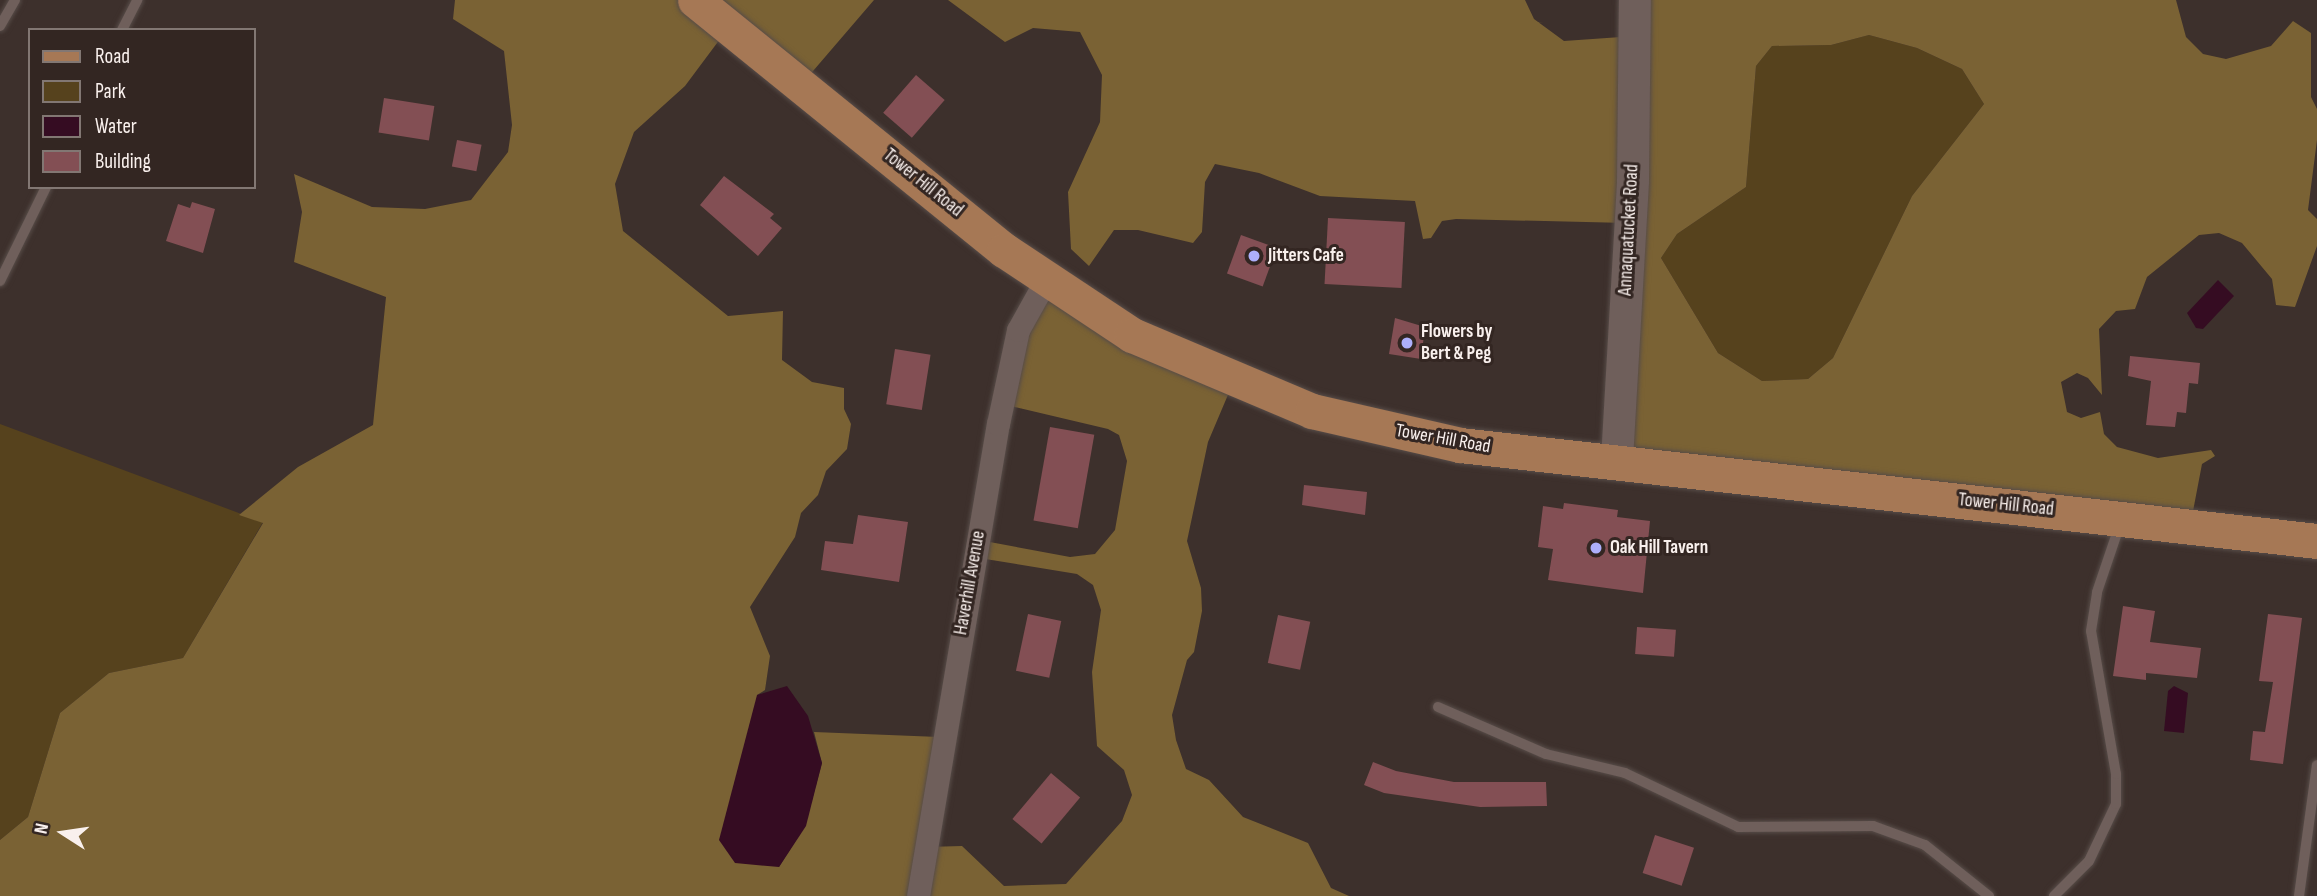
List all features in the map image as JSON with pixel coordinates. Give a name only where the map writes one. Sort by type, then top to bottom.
[{"type":"main road","name":"Tower Hill Road","points":[[695,0],[1004,250],[1132,335],[1312,411],[1460,445],[1617,460],[2317,541]]},
{"type":"street","name":"Annaquatucket Road","points":[[1617,460],[1633,181],[1635,0]]},
{"type":"street","name":"Haverhill Avenue","points":[[918,896],[1001,411],[1018,330],[1047,278]]},
{"type":"lane","points":[[0,26],[15,0]]},
{"type":"lane","points":[[123,28],[137,0]]},
{"type":"lane","points":[[0,281],[46,189]]},
{"type":"lane","points":[[2054,896],[2089,861],[2116,804],[2116,774],[2100,705],[2091,631],[2097,592],[2122,518]]},
{"type":"lane","points":[[1438,707],[1546,754],[1625,773],[1738,827],[1873,826],[1925,845],[1989,896]]},
{"type":"lane","points":[[2299,896],[2317,765]]},
{"type":"green space","points":[[1869,35],[1917,48],[1962,69],[1984,104],[1912,196],[1833,358],[1808,379],[1762,381],[1718,353],[1661,258],[1677,234],[1746,187],[1756,66],[1772,46],[1831,45]]},
{"type":"green space","points":[[0,424],[263,522],[183,658],[109,673],[60,713],[28,817],[0,840]]},
{"type":"shaded area","points":[[455,0],[874,0],[801,85],[726,31],[685,86],[634,132],[615,184],[623,231],[728,316],[783,311],[782,360],[812,382],[844,388],[844,409],[851,424],[847,449],[826,471],[818,495],[801,513],[795,537],[750,607],[770,656],[765,690],[757,695],[779,867],[805,826],[822,763],[814,732],[939,737],[926,847],[962,846],[1004,886],[1066,884],[1122,821],[1132,795],[1124,770],[1097,746],[1092,672],[1101,610],[1093,585],[1077,574],[973,557],[979,540],[1070,557],[1095,554],[1115,530],[1127,461],[1119,435],[1108,429],[1002,404],[1042,281],[1233,383],[1208,442],[1187,541],[1201,588],[1202,611],[1194,652],[1187,660],[1172,715],[1176,740],[1186,769],[1209,780],[1243,817],[1308,843],[1331,888],[1349,896],[0,896],[0,840],[28,817],[60,713],[109,673],[183,658],[263,523],[239,515],[298,467],[373,425],[386,297],[294,262],[302,212],[294,174],[372,207],[425,209],[471,200],[508,152],[512,125],[504,51],[453,19]]},
{"type":"shaded area","points":[[948,0],[1525,0],[1534,19],[1564,41],[1621,37],[1633,0],[2176,0],[2186,37],[2203,54],[2226,59],[2271,46],[2293,21],[2311,33],[2311,97],[2317,109],[2317,140],[2308,210],[2317,219],[2317,246],[2295,307],[2276,305],[2272,279],[2242,243],[2219,233],[2199,235],[2147,277],[2135,309],[2116,311],[2099,329],[2102,395],[2088,378],[2077,373],[2061,382],[2067,412],[2081,418],[2100,412],[2104,434],[2117,447],[2158,458],[2211,450],[2215,456],[2202,464],[2190,527],[1619,461],[1627,223],[1456,219],[1442,221],[1431,238],[1423,239],[1415,201],[1320,196],[1259,173],[1215,164],[1205,182],[1202,232],[1193,243],[1138,230],[1114,230],[1089,266],[1071,249],[1068,192],[1100,122],[1102,75],[1080,32],[1033,28],[1005,42]],"holes":[[[1869,35],[1917,48],[1962,69],[1984,104],[1912,196],[1833,358],[1808,379],[1762,381],[1718,353],[1661,258],[1677,234],[1746,187],[1756,66],[1772,46],[1831,45]]]},
{"type":"water","points":[[2218,280],[2234,296],[2203,329],[2196,328],[2187,313]]},
{"type":"water","points":[[787,686],[808,716],[822,763],[806,826],[779,867],[735,863],[719,840],[757,695]]},
{"type":"water","points":[[2174,686],[2188,693],[2184,733],[2164,731],[2168,691]]},
{"type":"building","points":[[916,75],[945,100],[912,138],[883,113]]},
{"type":"building","points":[[384,98],[434,106],[429,141],[379,133]]},
{"type":"building","points":[[457,140],[482,145],[476,171],[452,167]]},
{"type":"building","points":[[724,176],[774,214],[770,218],[782,228],[758,256],[700,205]]},
{"type":"building","points":[[192,202],[215,209],[203,253],[166,241],[178,204],[190,208]]},
{"type":"building","points":[[1328,218],[1405,222],[1401,288],[1325,284]]},
{"type":"building","name":"Jitters Cafe","points":[[1241,235],[1277,248],[1263,287],[1227,274]]},
{"type":"building","name":"Flowers by Bert & Peg","points":[[1395,318],[1425,327],[1421,359],[1389,354]]},
{"type":"building","points":[[895,349],[931,355],[922,410],[886,404]]},
{"type":"building","points":[[2130,356],[2200,363],[2198,384],[2189,383],[2186,413],[2177,412],[2175,427],[2146,425],[2151,381],[2128,376]]},
{"type":"building","points":[[1050,427],[1094,435],[1078,528],[1034,521]]},
{"type":"building","points":[[1304,485],[1367,492],[1365,515],[1302,505]]},
{"type":"building","name":"Oak Hill Tavern","points":[[1564,503],[1618,510],[1617,517],[1650,521],[1643,593],[1548,580],[1553,549],[1538,547],[1543,506],[1563,509]]},
{"type":"building","points":[[858,515],[908,522],[899,582],[821,570],[825,541],[853,544]]},
{"type":"building","points":[[2123,606],[2155,611],[2150,642],[2201,648],[2197,678],[2146,673],[2146,680],[2113,676]]},
{"type":"building","points":[[1028,614],[1061,621],[1049,678],[1016,671]]},
{"type":"building","points":[[2268,614],[2302,618],[2283,764],[2250,760],[2253,731],[2265,732],[2273,682],[2259,681]]},
{"type":"building","points":[[1278,615],[1310,622],[1300,670],[1268,663]]},
{"type":"building","points":[[1637,627],[1676,630],[1674,657],[1635,654]]},
{"type":"building","points":[[1373,762],[1396,771],[1454,782],[1546,782],[1547,806],[1480,807],[1384,793],[1364,785]]},
{"type":"building","points":[[1051,773],[1080,797],[1042,843],[1012,819]]},
{"type":"building","points":[[1655,835],[1694,848],[1682,886],[1643,873]]},
{"type":"place","name":"Jitters Cafe","points":[[1254,256]]},
{"type":"place","name":"Flowers by Bert & Peg","points":[[1407,343]]},
{"type":"place","name":"Oak Hill Tavern","points":[[1596,548]]}]
